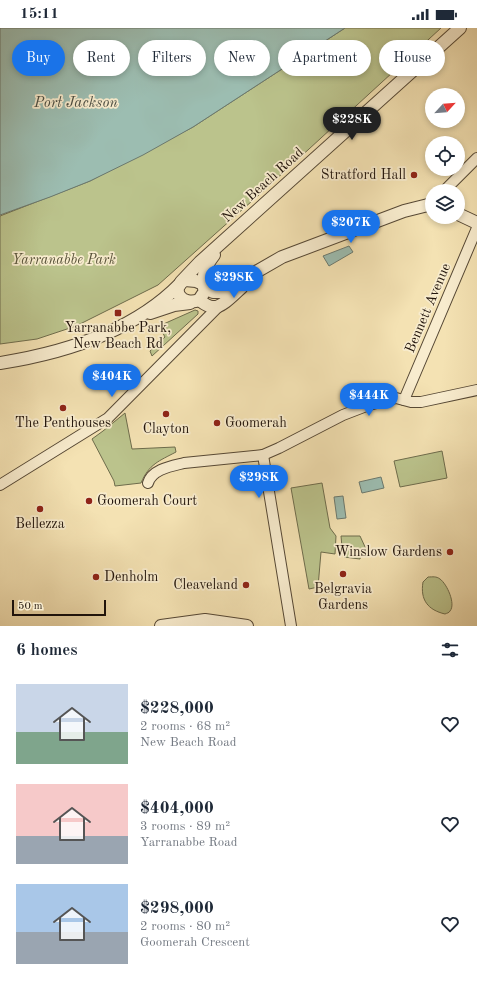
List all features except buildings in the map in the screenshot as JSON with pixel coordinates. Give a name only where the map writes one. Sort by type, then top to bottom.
[{"type":"street","name":"New Beach Road","points":[[0,363],[46,355],[78,345],[103,335],[130,321],[162,300],[181,283],[196,266],[460,28]]},
{"type":"street","points":[[451,184],[477,158]]},
{"type":"street","points":[[207,288],[221,292],[239,283],[262,268],[292,253],[404,211],[425,205]]},
{"type":"street","points":[[465,217],[477,223]]},
{"type":"street","name":"Bennett Avenue","points":[[404,400],[477,228]]},
{"type":"street","name":"New Beach Road","points":[[207,288],[203,278],[207,264],[229,237]]},
{"type":"street","points":[[0,485],[108,418],[219,306],[262,268]]},
{"type":"street","points":[[189,280],[199,282],[217,297],[219,306],[213,307],[185,301],[180,296],[178,290],[181,283],[189,280]]},
{"type":"street","points":[[194,302],[204,294],[207,288]]},
{"type":"street","name":"New Beach Road","points":[[130,321],[174,305],[194,302]]},
{"type":"street","points":[[148,483],[154,473],[171,466],[184,463],[263,455],[354,410],[399,398],[411,402],[421,402],[477,390]]},
{"type":"street","points":[[263,455],[291,626]]},
{"type":"street","points":[[161,626],[205,620],[247,626]]},
{"type":"green space","name":"Yarranabbe Park","points":[[345,28],[441,28],[428,40],[379,40],[379,76],[389,76],[158,285],[76,326],[37,339],[0,344],[0,216],[90,181],[193,127],[278,72],[278,76],[371,76],[371,40],[327,40]]},
{"type":"green space","points":[[195,310],[198,311],[198,314],[152,356],[150,351],[165,337],[159,326]]},
{"type":"green space","points":[[125,413],[132,449],[175,447],[176,452],[151,467],[147,471],[141,483],[115,486],[114,481],[92,439]]},
{"type":"green space","points":[[442,451],[447,478],[400,487],[394,461]]},
{"type":"green space","points":[[322,483],[330,528],[336,536],[335,554],[321,552],[318,587],[309,589],[291,488]]},
{"type":"green space","points":[[341,536],[360,536],[366,549],[361,552],[360,559],[344,557]]},
{"type":"green space","points":[[428,577],[439,578],[445,585],[450,594],[452,604],[452,608],[449,613],[445,614],[434,610],[426,603],[422,588],[423,582]]},
{"type":"water","name":"Port Jackson","points":[[0,28],[345,28],[327,40],[278,40],[278,72],[193,127],[143,155],[90,181],[0,215]]},
{"type":"water","points":[[349,246],[353,252],[329,266],[323,256]]},
{"type":"water","points":[[381,477],[384,488],[362,493],[359,482]]},
{"type":"water","points":[[343,496],[346,518],[337,519],[334,497]]},
{"type":"place","name":"Stratford Hall","points":[[414,175]]},
{"type":"place","name":"Yarranabbe Park, New Beach Rd","points":[[118,313]]},
{"type":"place","name":"The Penthouses","points":[[63,408]]},
{"type":"place","name":"Clayton","points":[[166,414]]},
{"type":"place","name":"Goomerah","points":[[217,423]]},
{"type":"place","name":"Goomerah Court","points":[[89,501]]},
{"type":"place","name":"Bellezza","points":[[40,509]]},
{"type":"place","name":"Winslow Gardens","points":[[450,552]]},
{"type":"place","name":"Belgravia Gardens","points":[[343,574]]},
{"type":"place","name":"Denholm","points":[[96,577]]},
{"type":"place","name":"Cleaveland","points":[[246,585]]}]
